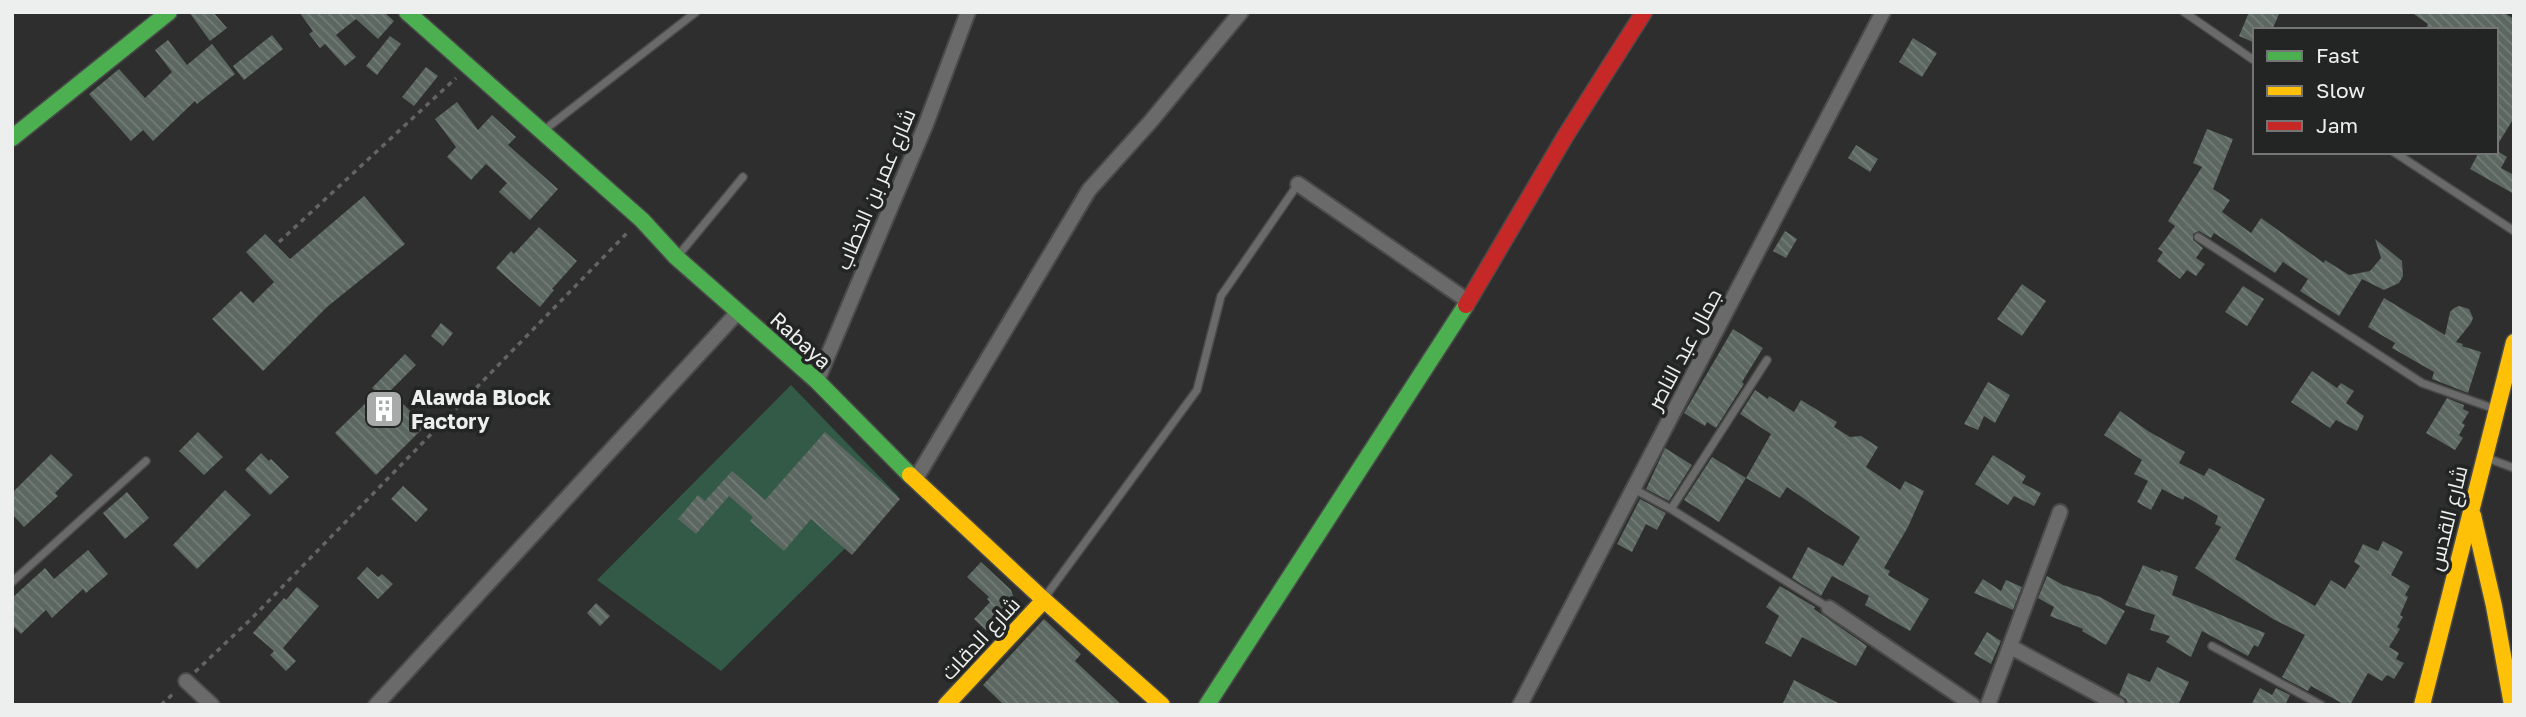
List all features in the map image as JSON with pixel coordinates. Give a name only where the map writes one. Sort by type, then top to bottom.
[{"type":"street","points":[[12,138],[169,12]]},
{"type":"street","name":"Rabaya","points":[[407,12],[642,220],[676,257],[817,381],[915,480],[1162,705]]},
{"type":"street","name":"شارع عمر بن الخطاب","points":[[817,381],[926,124],[968,12]]},
{"type":"street","points":[[915,480],[1089,190],[1151,121],[1241,12]]},
{"type":"street","points":[[1207,705],[1468,301],[1566,135],[1644,12]]},
{"type":"street","name":"جمال عبد الناصر","points":[[1520,705],[1883,12]]},
{"type":"street","points":[[1298,184],[1468,301]]},
{"type":"street","points":[[376,705],[738,312]]},
{"type":"street","name":"شارع القدس","points":[[2423,705],[2514,342]]},
{"type":"street","points":[[2472,509],[2494,606],[2512,705]]},
{"type":"street","points":[[1988,705],[2060,512]]},
{"type":"street","name":"شارع الدقات","points":[[946,705],[1044,600]]},
{"type":"street","points":[[1829,608],[1973,705]]},
{"type":"street","points":[[2011,647],[2118,705]]},
{"type":"street","points":[[186,681],[212,705]]},
{"type":"lane","points":[[542,131],[696,12]]},
{"type":"lane","points":[[2185,12],[2253,60]]},
{"type":"lane","points":[[2397,154],[2514,231]]},
{"type":"lane","points":[[676,257],[743,177]]},
{"type":"lane","points":[[1044,600],[1197,390],[1221,296],[1298,184]]},
{"type":"lane","points":[[2198,237],[2421,383],[2496,409]]},
{"type":"lane","points":[[1671,509],[1767,360]]},
{"type":"lane","points":[[2484,457],[2514,468]]},
{"type":"lane","points":[[12,582],[146,461]]},
{"type":"lane","points":[[1634,489],[1671,509],[1829,608]]},
{"type":"lane","points":[[2212,646],[2321,705]]},
{"type":"path","points":[[279,242],[468,67]]},
{"type":"path","points":[[161,705],[251,619],[642,220]]},
{"type":"green space","points":[[791,385],[898,496],[721,671],[597,580]]},
{"type":"building","points":[[189,12],[213,12],[227,28],[210,41]]},
{"type":"building","points":[[299,12],[384,12],[394,21],[378,39],[356,19],[336,35],[356,57],[345,66],[325,44],[320,48],[309,34],[313,31]]},
{"type":"building","points":[[2249,12],[2280,12],[2273,28],[2253,28],[2253,42],[2239,36]]},
{"type":"building","points":[[2411,12],[2503,12],[2514,19],[2514,118],[2498,144],[2498,28],[2426,28],[2428,24]]},
{"type":"building","points":[[272,35],[283,49],[244,80],[233,66]]},
{"type":"building","points":[[390,36],[401,44],[377,75],[366,66]]},
{"type":"building","points":[[1913,38],[1937,53],[1922,77],[1899,62]]},
{"type":"building","points":[[168,40],[187,65],[212,44],[235,74],[197,104],[195,101],[153,141],[143,130],[131,141],[89,94],[119,69],[145,98],[172,72],[155,50]]},
{"type":"building","points":[[426,67],[438,76],[414,106],[402,97]]},
{"type":"building","points":[[457,102],[478,130],[492,115],[516,137],[508,145],[558,189],[530,220],[499,192],[507,183],[486,164],[471,180],[447,157],[456,147],[435,119]]},
{"type":"building","points":[[2207,129],[2233,139],[2213,189],[2230,200],[2222,212],[2251,233],[2261,218],[2324,263],[2325,260],[2349,275],[2370,271],[2381,258],[2375,239],[2402,261],[2403,276],[2399,283],[2384,290],[2362,279],[2339,316],[2300,291],[2308,279],[2283,262],[2275,273],[2214,233],[2211,238],[2199,231],[2193,234],[2193,240],[2203,248],[2196,258],[2205,264],[2196,276],[2187,270],[2180,279],[2157,261],[2163,252],[2158,249],[2175,226],[2168,221],[2202,167],[2193,163]]},
{"type":"building","points":[[1856,145],[1878,159],[1870,172],[1848,158]]},
{"type":"building","points":[[2499,152],[2507,157],[2501,168],[2514,175],[2514,194],[2470,169],[2478,154]]},
{"type":"building","points":[[364,196],[405,244],[327,307],[263,371],[212,319],[241,291],[253,303],[274,282],[246,252],[265,234],[290,259]]},
{"type":"building","points":[[539,227],[577,261],[540,307],[496,268],[511,251],[514,254]]},
{"type":"building","points":[[1785,231],[1797,239],[1786,258],[1773,251]]},
{"type":"building","points":[[2022,284],[2046,301],[2022,336],[1997,319]]},
{"type":"building","points":[[2243,286],[2264,299],[2247,326],[2225,312]]},
{"type":"building","points":[[2384,298],[2445,335],[2450,312],[2459,306],[2469,309],[2473,318],[2456,342],[2481,352],[2468,393],[2432,379],[2434,372],[2392,348],[2395,343],[2368,327]]},
{"type":"building","points":[[441,323],[453,333],[443,346],[431,336]]},
{"type":"building","points":[[1733,329],[1763,348],[1716,428],[1707,422],[1705,426],[1684,413]]},
{"type":"building","name":"Alawda Block Factory","points":[[405,354],[416,365],[390,391],[425,426],[376,475],[335,433],[377,392],[372,388]]},
{"type":"building","points":[[2312,371],[2337,388],[2341,383],[2354,391],[2346,403],[2364,416],[2357,431],[2336,420],[2330,428],[2291,402]]},
{"type":"building","points":[[1988,382],[2010,395],[1995,423],[1984,416],[1978,430],[1964,424]]},
{"type":"building","points":[[1755,390],[1794,412],[1801,400],[1837,422],[1834,427],[1850,437],[1861,436],[1878,447],[1866,467],[1900,490],[1905,481],[1924,491],[1908,527],[1884,568],[1890,571],[1888,575],[1929,599],[1910,631],[1865,605],[1869,596],[1832,576],[1821,596],[1792,578],[1808,547],[1843,566],[1860,537],[1787,487],[1780,498],[1746,478],[1771,434],[1740,414]]},
{"type":"building","points":[[2447,398],[2464,405],[2463,409],[2469,412],[2459,435],[2463,438],[2455,450],[2426,433]]},
{"type":"building","points":[[2120,411],[2185,452],[2179,463],[2204,476],[2209,468],[2265,499],[2235,559],[2315,606],[2331,580],[2345,589],[2360,566],[2354,562],[2363,544],[2378,551],[2383,541],[2403,552],[2391,575],[2410,586],[2400,615],[2403,617],[2397,627],[2400,629],[2389,647],[2399,653],[2396,659],[2404,663],[2394,679],[2387,675],[2382,681],[2368,673],[2350,705],[2345,705],[2311,686],[2308,691],[2282,677],[2305,635],[2273,619],[2195,568],[2221,527],[2215,524],[2218,516],[2185,496],[2183,500],[2162,489],[2151,510],[2137,502],[2148,481],[2134,474],[2142,460],[2104,435]]},
{"type":"building","points":[[198,432],[223,457],[204,475],[179,451]]},
{"type":"building","points":[[825,432],[900,499],[852,555],[811,519],[784,551],[750,521],[753,517],[729,496],[696,534],[678,519],[698,495],[705,501],[732,471],[765,500]]},
{"type":"building","points":[[1665,448],[1692,465],[1669,501],[1646,489]]},
{"type":"building","points":[[261,453],[289,477],[270,495],[245,470]]},
{"type":"building","points":[[51,454],[73,475],[55,493],[58,496],[24,527],[12,514],[12,493]]},
{"type":"building","points":[[1993,455],[2026,476],[2022,483],[2041,493],[2034,506],[2014,496],[2008,505],[1975,484]]},
{"type":"building","points":[[1712,457],[1746,478],[1719,522],[1684,500]]},
{"type":"building","points":[[403,486],[428,509],[416,522],[391,499]]},
{"type":"building","points":[[225,490],[251,515],[197,569],[173,545]]},
{"type":"building","points":[[127,492],[149,518],[125,539],[103,513]]},
{"type":"building","points":[[1640,499],[1666,513],[1657,530],[1646,524],[1632,552],[1617,544]]},
{"type":"building","points":[[88,550],[108,574],[86,593],[83,589],[52,618],[46,610],[21,634],[12,625],[12,598],[45,568],[54,579]]},
{"type":"building","points":[[981,562],[1011,590],[1014,598],[987,631],[974,619],[990,602],[987,599],[989,597],[967,577]]},
{"type":"building","points":[[2143,565],[2178,576],[2172,595],[2265,633],[2258,647],[2254,645],[2248,656],[2202,631],[2191,657],[2166,642],[2170,636],[2150,630],[2155,615],[2125,605]]},
{"type":"building","points":[[367,567],[378,577],[382,574],[393,584],[378,599],[357,578]]},
{"type":"building","points":[[2047,576],[2063,585],[2100,597],[2125,611],[2106,645],[2082,631],[2083,629],[2050,616],[2054,607],[2038,598]]},
{"type":"building","points":[[1983,579],[2001,591],[2006,580],[2022,587],[2013,610],[1974,593]]},
{"type":"building","points":[[1780,586],[1815,607],[1814,609],[1867,646],[1856,666],[1802,637],[1791,657],[1765,643],[1779,616],[1766,607]]},
{"type":"building","points":[[297,587],[319,606],[283,648],[296,661],[286,671],[270,655],[274,651],[253,633]]},
{"type":"building","points":[[596,603],[610,616],[600,626],[587,613]]},
{"type":"building","points":[[1044,619],[1081,654],[1075,661],[1122,705],[1004,705],[983,685]]},
{"type":"building","points":[[1987,632],[2001,641],[1991,664],[1974,654]]},
{"type":"building","points":[[2157,667],[2189,682],[2178,705],[2128,705],[2126,699],[2119,695],[2128,673],[2150,682]]},
{"type":"building","points":[[1794,680],[1842,705],[1782,705]]},
{"type":"building","points":[[2260,688],[2272,695],[2276,688],[2290,695],[2286,703],[2291,705],[2251,705]]},
{"type":"traffic: fast","points":[[12,138],[169,12]]},
{"type":"traffic: fast","points":[[407,12],[642,220],[676,257],[817,381],[910,475]]},
{"type":"traffic: fast","points":[[1207,705],[1466,305]]},
{"type":"traffic: slow","points":[[2422,705],[2514,342]]},
{"type":"traffic: slow","points":[[910,475],[1162,705]]},
{"type":"traffic: slow","points":[[2473,515],[2494,606],[2512,705]]},
{"type":"traffic: slow","points":[[946,705],[1044,600]]},
{"type":"traffic: jam","points":[[1466,305],[1566,135],[1644,12]]},
{"type":"place","name":"Alawda Block Factory","points":[[384,409]]}]
